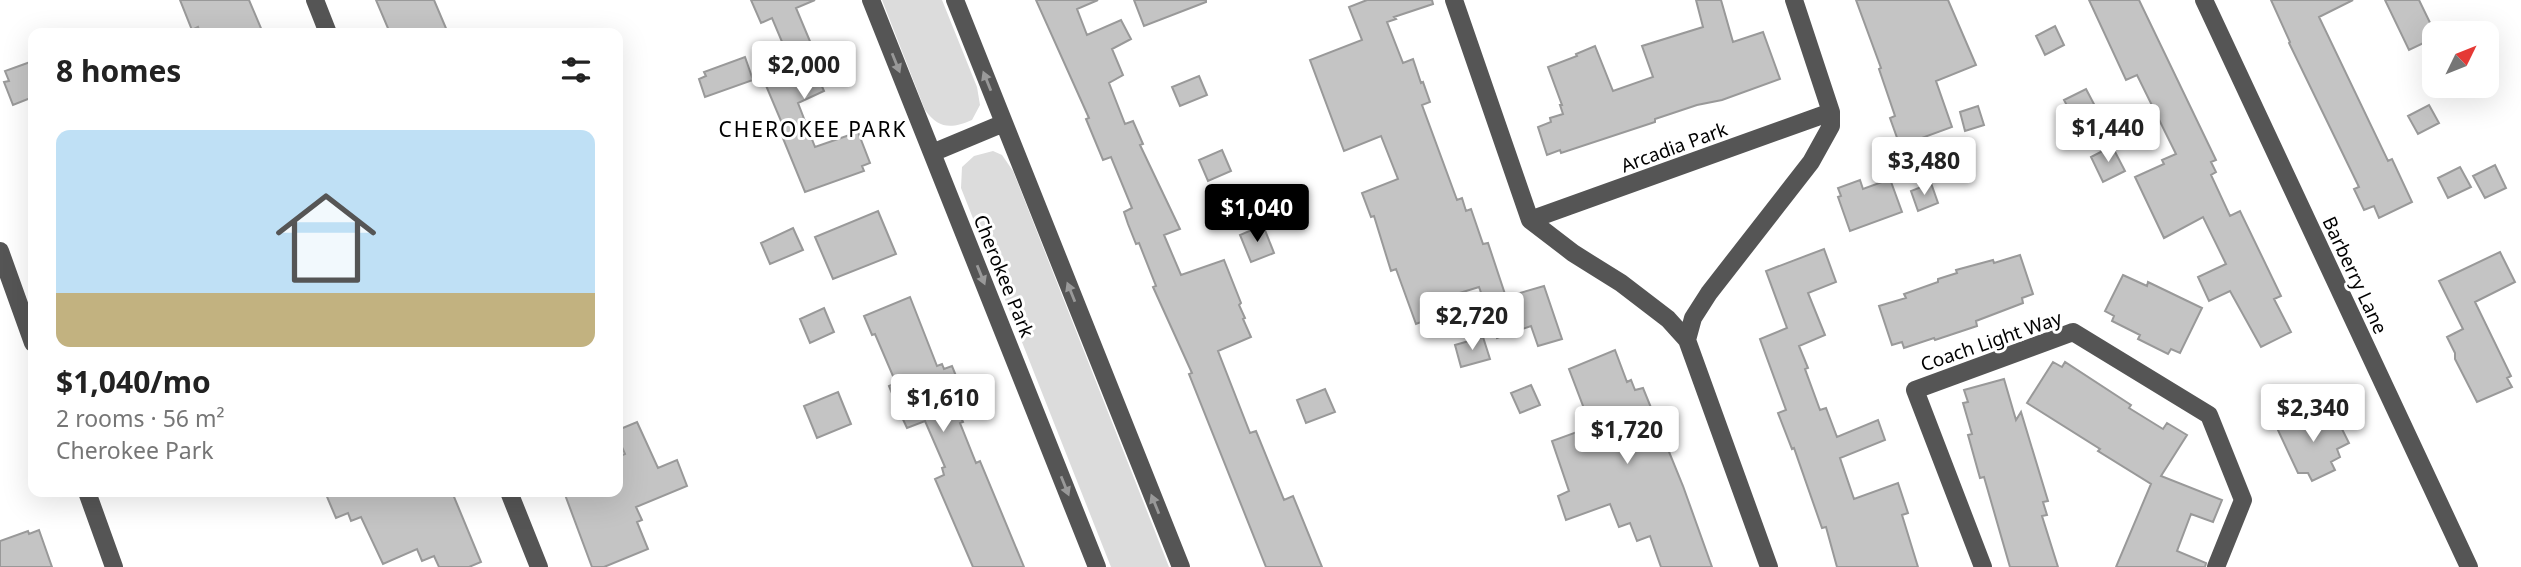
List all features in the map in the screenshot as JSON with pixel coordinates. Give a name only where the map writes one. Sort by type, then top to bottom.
[{"type":"street","points":[[315,0],[326,28]]},
{"type":"street","name":"Cherokee Park","points":[[871,0],[1097,567]]},
{"type":"street","points":[[955,0],[1181,567]]},
{"type":"street","points":[[1454,0],[1530,220],[1573,253],[1621,283],[1668,319],[1687,340],[1769,567]]},
{"type":"street","points":[[1687,340],[1693,318],[1709,293],[1811,162],[1831,126],[1831,113],[1794,0]]},
{"type":"street","name":"Barberry Lane","points":[[2204,0],[2469,567]]},
{"type":"street","name":"Arcadia Park","points":[[1530,220],[1831,113]]},
{"type":"street","points":[[932,153],[1004,123]]},
{"type":"street","points":[[0,251],[28,329]]},
{"type":"street","name":"Coach Light Way","points":[[1983,567],[1915,390],[2073,332],[2209,415],[2243,499],[2216,567]]},
{"type":"street","points":[[89,497],[114,567]]},
{"type":"street","points":[[511,497],[539,567]]},
{"type":"shaded area","points":[[882,0],[942,0],[977,87],[980,105],[972,120],[952,126],[940,124],[925,110]]},
{"type":"shaded area","points":[[993,151],[1002,155],[1013,171],[1169,567],[1111,567],[961,188],[962,167],[974,156]]},
{"type":"building","points":[[180,0],[249,0],[261,28],[198,27],[191,28]]},
{"type":"building","points":[[376,0],[434,0],[446,28],[388,28]]},
{"type":"building","points":[[751,0],[815,0],[796,8],[817,58],[811,61],[824,91],[798,103],[815,147],[858,132],[870,163],[862,166],[864,171],[805,192],[782,136],[787,135],[759,69],[788,56],[772,18],[761,23]]},
{"type":"building","points":[[1036,0],[1098,0],[1077,9],[1087,35],[1121,20],[1131,39],[1112,49],[1123,75],[1109,83],[1125,124],[1133,121],[1143,144],[1140,145],[1180,229],[1164,235],[1181,275],[1224,260],[1251,337],[1218,351],[1250,433],[1256,431],[1284,500],[1293,496],[1322,567],[1266,567],[1189,374],[1192,373],[1153,287],[1156,286],[1139,243],[1136,244],[1128,224],[1124,212],[1132,208],[1111,157],[1103,160],[1086,119],[1089,118]]},
{"type":"building","points":[[1134,0],[1206,0],[1206,2],[1144,26]]},
{"type":"building","points":[[1367,0],[1432,0],[1433,4],[1394,17],[1396,19],[1387,22],[1403,63],[1413,59],[1421,83],[1423,82],[1430,102],[1422,105],[1457,200],[1462,198],[1466,211],[1471,209],[1483,244],[1488,243],[1506,297],[1544,286],[1562,339],[1538,346],[1531,326],[1497,338],[1479,287],[1437,300],[1442,314],[1416,324],[1396,269],[1391,271],[1374,216],[1371,217],[1362,193],[1398,179],[1381,136],[1344,151],[1310,60],[1362,40],[1349,7]]},
{"type":"building","points":[[1696,0],[1721,0],[1733,42],[1763,32],[1780,79],[1722,100],[1655,119],[1655,122],[1561,153],[1560,150],[1547,155],[1538,127],[1551,122],[1550,118],[1563,114],[1548,67],[1595,46],[1613,91],[1653,77],[1642,46],[1703,27]]},
{"type":"building","points":[[1856,0],[1948,0],[1976,65],[1936,81],[1952,127],[1900,146],[1890,118],[1895,116],[1879,69],[1881,68]]},
{"type":"building","points":[[2089,0],[2139,0],[2216,160],[2211,162],[2216,172],[2211,175],[2230,216],[2240,211],[2281,296],[2274,299],[2291,332],[2261,347],[2230,291],[2209,301],[2198,277],[2226,264],[2203,217],[2164,238],[2135,177],[2164,164],[2162,160],[2176,154],[2137,75],[2126,80]]},
{"type":"building","points":[[2271,0],[2353,0],[2319,17],[2388,161],[2392,159],[2412,202],[2379,218],[2374,206],[2364,210],[2354,189],[2359,187]]},
{"type":"building","points":[[2385,0],[2419,0],[2429,21],[2422,21],[2422,44],[2409,50]]},
{"type":"building","points":[[2055,26],[2064,45],[2045,55],[2036,36]]},
{"type":"building","points":[[745,57],[753,80],[705,97],[699,79],[706,76],[704,72]]},
{"type":"building","points":[[28,63],[28,99],[13,105],[4,82],[9,81],[5,71]]},
{"type":"building","points":[[1199,76],[1207,95],[1180,106],[1172,87]]},
{"type":"building","points":[[2086,89],[2095,106],[2073,117],[2064,100]]},
{"type":"building","points":[[2429,105],[2439,123],[2418,134],[2408,116]]},
{"type":"building","points":[[1978,106],[1984,125],[1965,131],[1960,112]]},
{"type":"building","points":[[2112,146],[2125,171],[2103,182],[2091,157]]},
{"type":"building","points":[[1222,150],[1231,171],[1208,181],[1199,160]]},
{"type":"building","points":[[2495,165],[2506,188],[2485,198],[2473,176]]},
{"type":"building","points":[[2460,167],[2471,187],[2448,198],[2438,178]]},
{"type":"building","points":[[1890,179],[1902,212],[1850,231],[1838,197],[1841,196],[1838,188],[1860,180],[1863,189]]},
{"type":"building","points":[[1931,183],[1938,203],[1918,211],[1911,191]]},
{"type":"building","points":[[878,211],[896,254],[833,279],[815,237]]},
{"type":"building","points":[[1263,225],[1274,253],[1251,262],[1240,235]]},
{"type":"building","points":[[793,228],[803,250],[770,264],[761,243]]},
{"type":"building","points":[[1824,249],[1836,282],[1808,293],[1825,335],[1799,346],[1808,368],[1805,369],[1820,410],[1826,408],[1837,437],[1878,420],[1885,440],[1840,458],[1854,499],[1898,483],[1908,513],[1902,515],[1918,567],[1837,567],[1826,527],[1822,528],[1794,448],[1792,449],[1778,413],[1786,410],[1760,339],[1787,328],[1766,271]]},
{"type":"building","points":[[2500,252],[2515,282],[2475,302],[2511,376],[2507,378],[2512,387],[2477,402],[2447,337],[2463,329],[2439,281]]},
{"type":"building","points":[[2020,255],[2033,294],[2022,298],[2023,303],[1976,321],[1977,326],[1935,340],[1934,338],[1904,348],[1902,342],[1892,345],[1879,306],[1906,298],[1904,294],[1938,282],[1938,279],[1957,273],[1956,270]]},
{"type":"building","points":[[2123,275],[2147,286],[2148,282],[2202,308],[2180,353],[2171,349],[2168,354],[2138,339],[2140,335],[2112,321],[2114,316],[2105,311]]},
{"type":"building","points":[[910,297],[937,366],[942,364],[944,369],[952,366],[965,398],[958,401],[961,408],[957,409],[963,422],[960,423],[976,463],[980,461],[1024,567],[973,567],[935,479],[944,475],[942,468],[945,467],[925,421],[907,428],[900,413],[889,386],[896,383],[875,334],[872,335],[864,316]]},
{"type":"building","points":[[824,308],[834,332],[810,343],[800,319]]},
{"type":"building","points":[[1483,337],[1490,359],[1461,367],[1455,345]]},
{"type":"building","points":[[1615,350],[1627,382],[1631,380],[1635,390],[1643,388],[1712,567],[1661,567],[1650,536],[1637,541],[1630,523],[1619,527],[1610,504],[1566,520],[1558,496],[1569,491],[1552,441],[1591,427],[1569,369]]},
{"type":"building","points":[[2053,362],[2062,367],[2065,362],[2163,429],[2167,423],[2187,435],[2161,476],[2222,500],[2213,522],[2191,514],[2177,551],[2206,563],[2205,567],[2116,567],[2151,484],[2027,403]]},
{"type":"building","points":[[2004,379],[2016,420],[2021,412],[2048,501],[2043,502],[2047,515],[2042,516],[2058,567],[2010,567],[1984,477],[1980,478],[1968,435],[1972,434],[1963,403],[1968,402],[1964,390]]},
{"type":"building","points":[[1531,385],[1540,405],[1520,413],[1511,393]]},
{"type":"building","points":[[1325,389],[1335,412],[1306,423],[1297,400]]},
{"type":"building","points":[[838,392],[851,424],[817,438],[804,406]]},
{"type":"building","points":[[2316,409],[2325,425],[2337,419],[2349,443],[2337,449],[2340,457],[2331,462],[2335,470],[2312,481],[2308,473],[2298,473],[2277,428]]},
{"type":"building","points":[[637,422],[658,468],[677,460],[687,486],[636,507],[642,520],[637,522],[648,549],[604,567],[592,567],[566,497],[623,497],[623,428]]},
{"type":"building","points":[[327,497],[454,497],[481,562],[469,567],[439,567],[434,556],[422,561],[417,549],[383,564],[361,517],[351,521],[348,513],[336,518]]},
{"type":"building","points":[[39,530],[52,567],[0,567],[0,541]]},
{"type":"district","name":"CHEROKEE PARK","points":[[813,130]]}]
